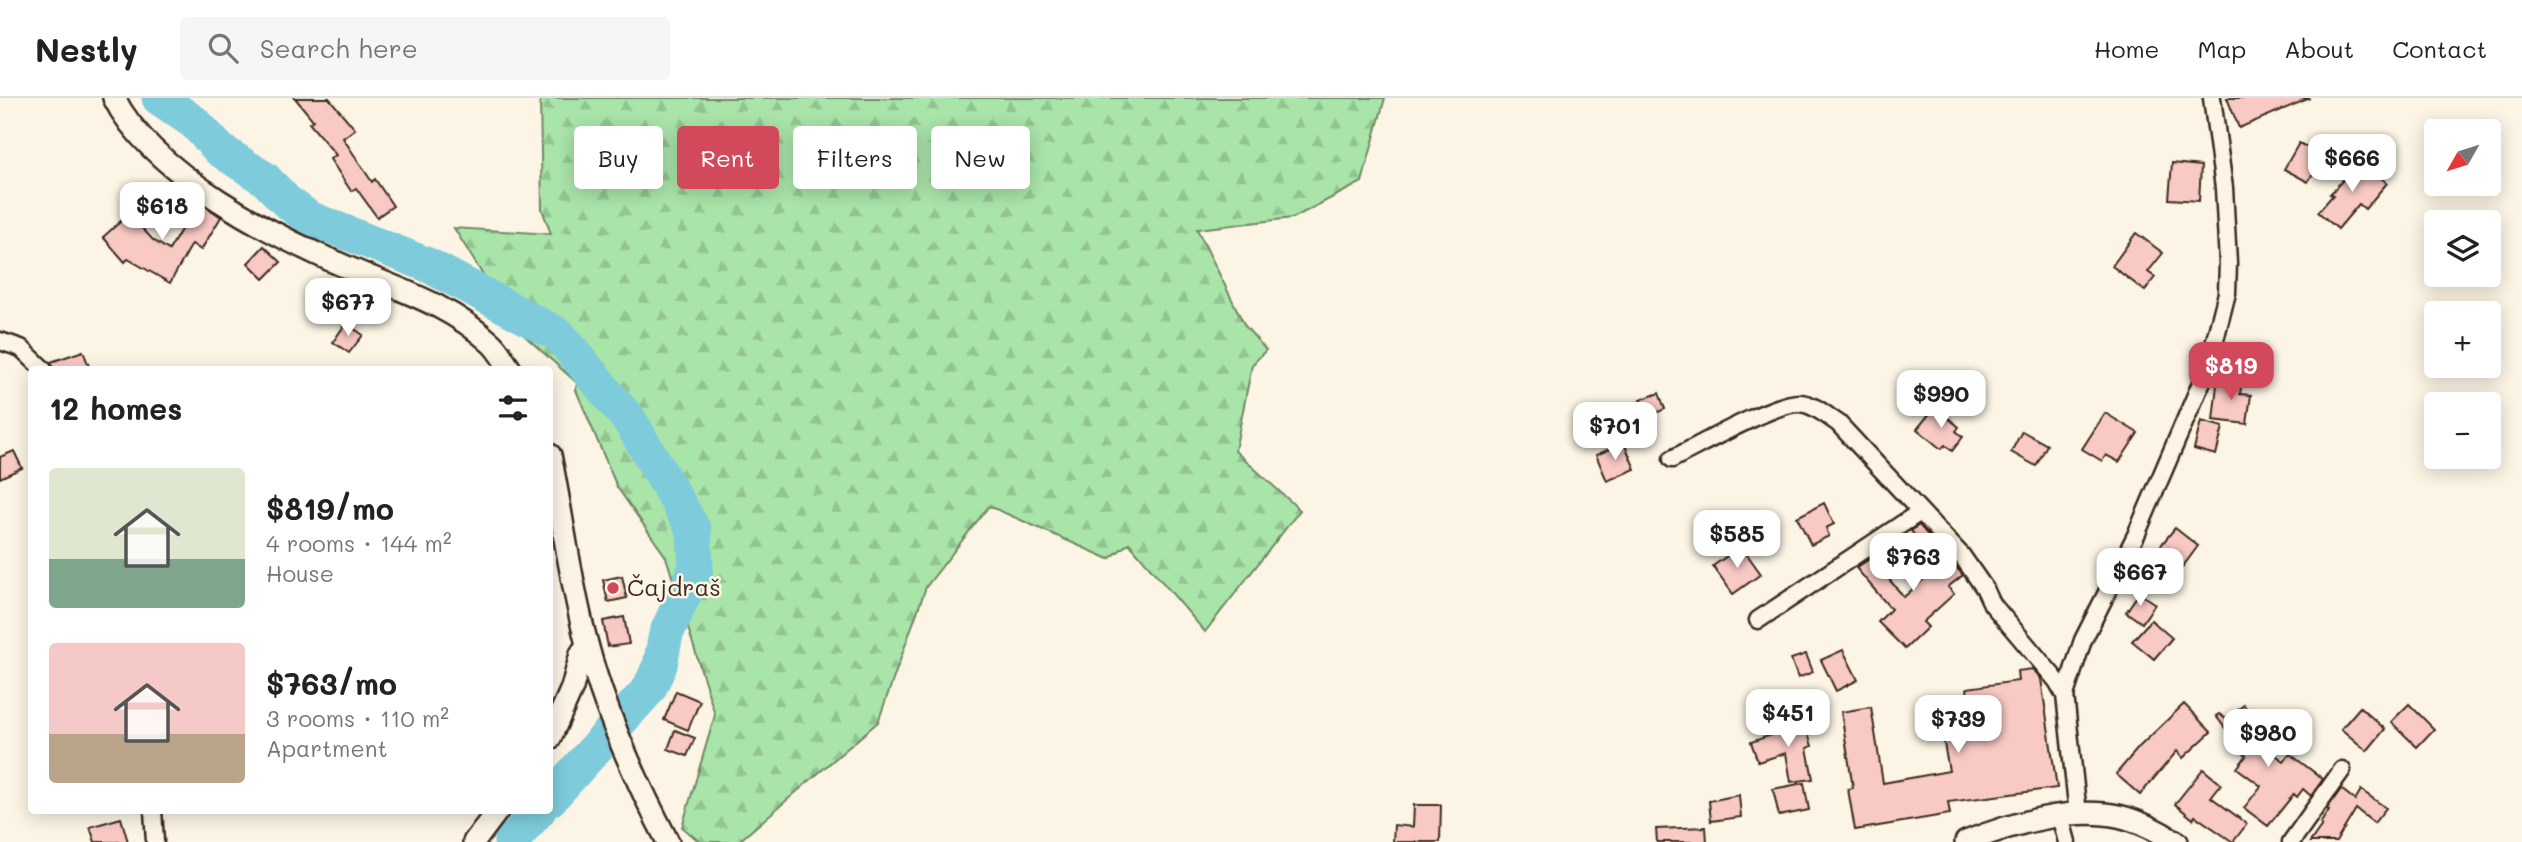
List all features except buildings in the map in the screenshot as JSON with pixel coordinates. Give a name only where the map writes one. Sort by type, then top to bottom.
[{"type":"main road","points":[[114,98],[138,136],[163,160],[214,196],[312,253],[418,295],[454,314],[493,345],[508,366]]},
{"type":"main road","points":[[553,470],[587,645],[610,717],[668,842]]},
{"type":"main road","points":[[553,731],[572,688],[581,654],[587,645]]},
{"type":"main road","points":[[474,842],[495,814]]},
{"type":"main road","points":[[1966,842],[2069,815],[2119,816],[2150,826],[2177,842]]},
{"type":"street","points":[[2067,842],[2069,815],[2065,695],[2083,640],[2136,535],[2208,367],[2227,293],[2224,188],[2212,98]]},
{"type":"street","points":[[0,341],[20,348],[40,366]]},
{"type":"street","points":[[1672,459],[1773,409],[1800,402],[1815,408],[1838,423],[1962,556],[1992,604],[2057,681],[2065,695]]},
{"type":"street","points":[[1758,620],[1920,512]]},
{"type":"street","points":[[2291,842],[2342,770]]},
{"type":"street","points":[[153,814],[155,842]]},
{"type":"green space","points":[[540,98],[1385,98],[1362,182],[1293,218],[1197,229],[1245,326],[1266,350],[1252,365],[1235,451],[1300,510],[1205,632],[1129,543],[1109,559],[989,506],[926,587],[878,722],[738,842],[700,842],[682,827],[715,715],[666,557],[617,487],[576,390],[577,383],[515,327],[454,228],[551,234],[542,209]]},
{"type":"waterway","points":[[159,98],[195,123],[220,150],[265,179],[286,201],[309,218],[428,265],[559,335],[630,421],[694,530],[696,568],[666,634],[660,665],[649,689],[553,796]]},
{"type":"waterway","points":[[511,842],[536,814]]},
{"type":"place","name":"Čajdraš","points":[[613,588]]}]
